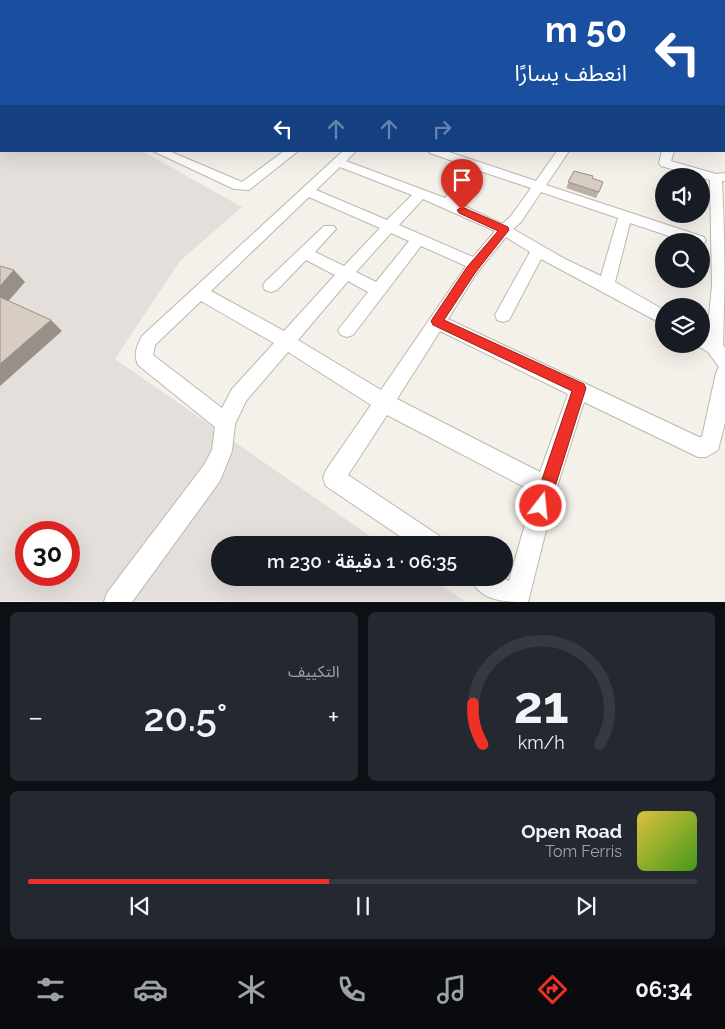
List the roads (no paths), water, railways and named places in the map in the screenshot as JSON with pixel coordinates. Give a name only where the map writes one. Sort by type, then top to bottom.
[{"type":"street","points":[[161,152],[244,187],[291,152]]},
{"type":"street","points":[[179,160],[191,152]]},
{"type":"street","points":[[225,423],[144,359],[144,351],[148,341],[349,152]]},
{"type":"street","points":[[437,152],[674,233]]},
{"type":"street","points":[[420,536],[334,478],[476,264],[504,230],[516,219],[562,152]]},
{"type":"street","points":[[668,152],[664,163],[721,178],[722,249],[713,349]]},
{"type":"street","points":[[338,162],[448,204],[504,230],[538,251],[655,313]]},
{"type":"street","points":[[448,204],[477,166]]},
{"type":"street","points":[[306,191],[476,264]]},
{"type":"street","points":[[116,602],[212,473],[222,451],[225,423],[239,395],[345,274],[420,194]]},
{"type":"street","points":[[606,286],[625,216]]},
{"type":"street","points":[[271,286],[329,229]]},
{"type":"street","points":[[347,330],[419,239]]},
{"type":"street","points":[[710,245],[722,249]]},
{"type":"street","points":[[503,315],[538,251]]},
{"type":"street","points":[[305,253],[379,290]]},
{"type":"street","points":[[199,292],[286,341],[384,403],[546,487]]},
{"type":"street","points":[[437,321],[698,447],[706,447],[711,443],[725,373]]},
{"type":"street","points":[[494,586],[516,601],[546,487],[579,388]]}]
